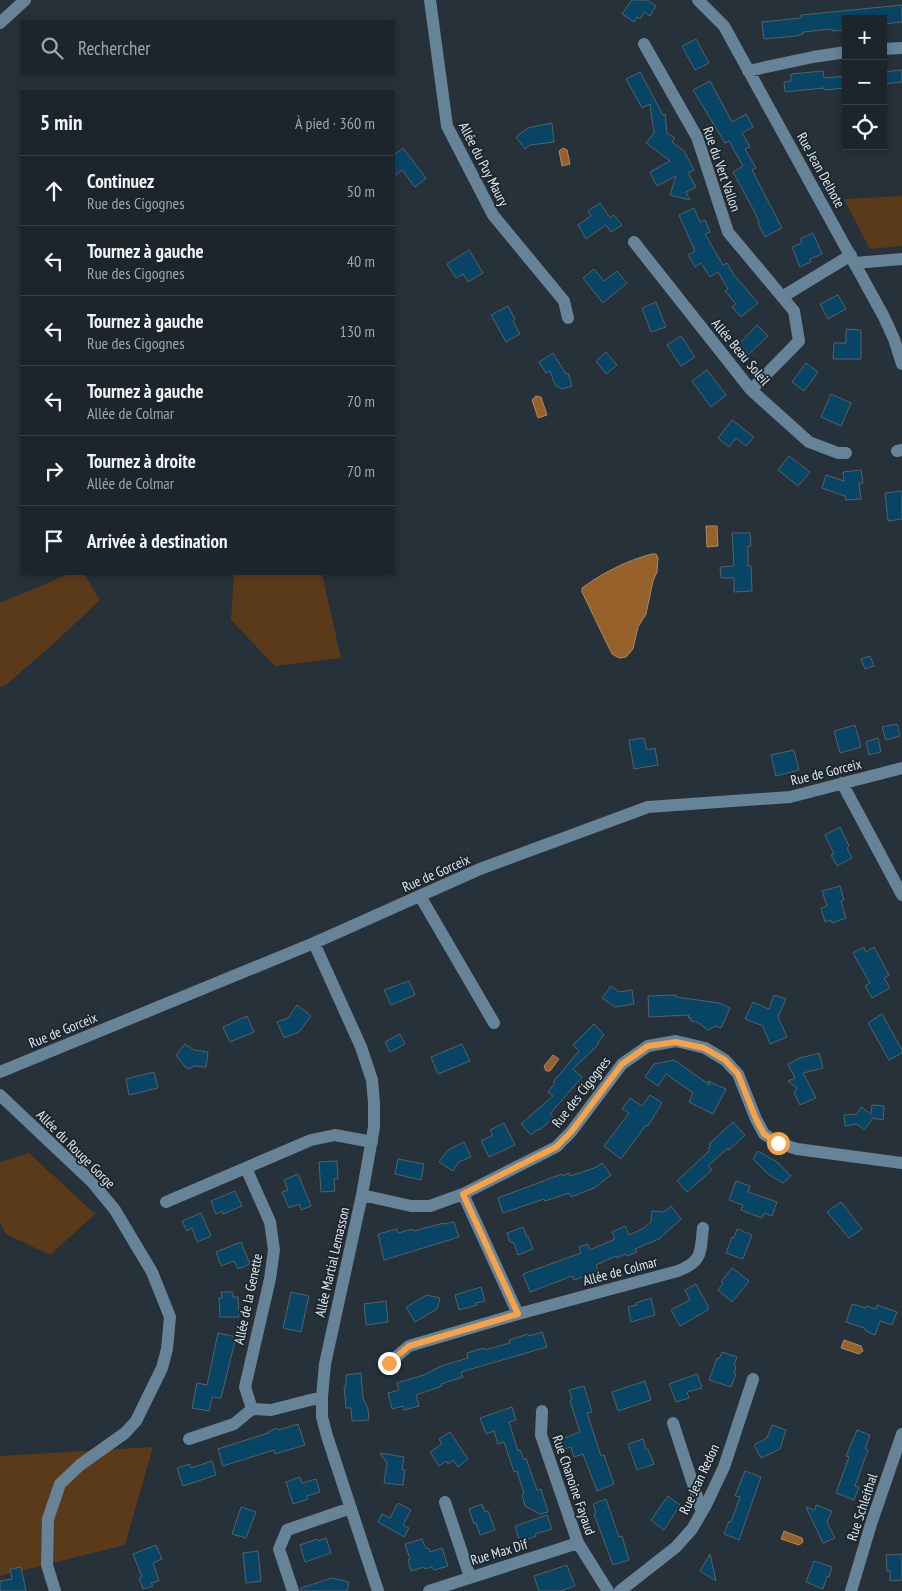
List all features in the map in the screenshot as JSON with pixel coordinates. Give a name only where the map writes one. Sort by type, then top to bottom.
[{"type":"street","points":[[0,23],[25,0]]},
{"type":"street","name":"Allée du Puy Maury","points":[[430,0],[447,126],[493,215],[564,300],[568,318]]},
{"type":"street","name":"Rue Jean Delhote","points":[[698,0],[724,26],[853,259],[891,332],[902,364]]},
{"type":"street","name":"Rue du Vert Vallon","points":[[644,44],[697,136],[728,232],[794,312],[799,341],[751,390]]},
{"type":"street","points":[[887,49],[902,48]]},
{"type":"street","points":[[748,71],[842,53]]},
{"type":"street","name":"Allée Beau Soleil","points":[[634,242],[751,390],[809,442],[838,453],[846,453]]},
{"type":"street","points":[[782,297],[853,259],[902,259]]},
{"type":"street","name":"Rue de Gorceix","points":[[0,1072],[314,943],[480,870],[648,807],[790,797],[902,768]]},
{"type":"street","points":[[842,783],[902,895]]},
{"type":"street","points":[[420,896],[494,1023]]},
{"type":"street","name":"Allée Martial Lemasson","points":[[314,943],[361,1047],[372,1080],[374,1127],[372,1142],[325,1364],[322,1417],[378,1591]]},
{"type":"street","name":"Rue des Cigognes","points":[[362,1195],[411,1206],[430,1206],[463,1194],[556,1147],[571,1132],[622,1064],[648,1046],[676,1042],[704,1048],[725,1060],[738,1074],[764,1134],[778,1143],[797,1149],[902,1163]]},
{"type":"street","name":"Allée du Rouge Gorge","points":[[0,1095],[92,1182],[115,1210],[152,1272],[170,1317],[167,1349],[162,1368],[136,1421],[125,1433],[80,1465],[60,1484],[48,1519],[47,1565],[55,1591]]},
{"type":"street","points":[[166,1202],[311,1140],[335,1136],[372,1142]]},
{"type":"street","name":"Allée de la Genette","points":[[246,1168],[270,1222],[274,1250],[270,1279],[245,1387],[252,1409]]},
{"type":"street","points":[[463,1194],[518,1314]]},
{"type":"street","name":"Allée de Colmar","points":[[389,1363],[409,1346],[518,1314],[678,1271],[690,1266],[700,1256],[703,1228]]},
{"type":"street","name":"Rue Jean Redon","points":[[620,1591],[676,1547],[692,1529],[724,1467],[753,1379]]},
{"type":"street","points":[[189,1439],[234,1424],[252,1409],[271,1410],[322,1397]]},
{"type":"street","name":"Rue Chanoine Fayaud","points":[[542,1411],[540,1435],[578,1543],[608,1591]]},
{"type":"street","points":[[673,1423],[702,1512]]},
{"type":"street","name":"Rue Schleithal","points":[[851,1591],[871,1524],[902,1434]]},
{"type":"street","points":[[445,1502],[470,1577]]},
{"type":"street","points":[[294,1591],[278,1549],[287,1530],[351,1508]]},
{"type":"street","name":"Rue Max Dif","points":[[429,1591],[578,1543]]},
{"type":"shaded area","points":[[563,148],[567,150],[570,164],[562,166],[559,151]]},
{"type":"shaded area","points":[[902,196],[902,246],[870,249],[844,199]]},
{"type":"shaded area","points":[[536,396],[541,397],[547,415],[538,418],[532,400]]},
{"type":"shaded area","points":[[706,526],[717,526],[718,546],[707,547]]},
{"type":"shaded area","points":[[656,554],[658,558],[657,572],[653,581],[646,614],[638,627],[633,649],[626,657],[619,658],[612,654],[582,592],[582,588],[616,568]]},
{"type":"shaded area","points":[[67,575],[85,575],[100,600],[50,647],[7,684],[0,687],[0,603]]},
{"type":"shaded area","points":[[234,575],[322,575],[341,658],[275,666],[231,620]]},
{"type":"shaded area","points":[[553,1055],[559,1059],[550,1071],[546,1071],[544,1066]]},
{"type":"shaded area","points":[[29,1153],[95,1214],[50,1255],[6,1234],[0,1223],[0,1162]]},
{"type":"shaded area","points":[[844,1340],[861,1346],[863,1351],[859,1354],[841,1348]]},
{"type":"shaded area","points":[[153,1447],[125,1545],[0,1576],[0,1456]]},
{"type":"shaded area","points":[[784,1531],[802,1538],[803,1542],[799,1545],[781,1539]]},
{"type":"building","points":[[632,0],[647,0],[656,6],[650,16],[644,12],[640,19],[637,17],[634,22],[622,14]]},
{"type":"building","points":[[902,5],[902,22],[887,24],[887,15],[842,15],[842,30],[832,31],[832,29],[803,32],[803,34],[796,36],[764,39],[762,22],[801,18],[801,15]]},
{"type":"building","points":[[696,39],[709,63],[695,70],[682,46]]},
{"type":"building","points":[[902,70],[902,82],[887,84],[887,72]]},
{"type":"building","points":[[823,71],[824,78],[842,76],[842,88],[824,90],[824,88],[785,92],[784,82],[791,81],[791,74]]},
{"type":"building","points":[[640,72],[663,115],[665,114],[667,133],[675,138],[672,142],[684,151],[694,170],[688,173],[696,187],[686,192],[690,200],[670,195],[676,176],[657,186],[650,172],[670,161],[646,143],[654,133],[650,104],[642,108],[626,79]]},
{"type":"building","points":[[710,81],[732,122],[746,114],[753,127],[742,133],[750,147],[745,149],[756,168],[752,170],[782,228],[765,237],[753,209],[733,172],[743,166],[729,141],[725,143],[693,90]]},
{"type":"building","points":[[552,123],[554,142],[530,145],[525,149],[516,137],[528,128]]},
{"type":"building","points":[[403,148],[426,178],[415,187],[402,170],[395,175],[395,154]]},
{"type":"building","points":[[600,203],[610,218],[614,215],[622,225],[611,232],[606,225],[586,239],[578,225],[591,216],[588,211]]},
{"type":"building","points":[[694,208],[700,222],[705,220],[710,232],[705,234],[723,265],[727,263],[734,275],[758,303],[741,317],[732,307],[736,304],[725,291],[728,289],[718,272],[710,277],[701,263],[695,267],[688,255],[695,251],[679,215]]},
{"type":"building","points":[[813,233],[822,254],[810,259],[811,262],[800,267],[792,247],[802,243],[800,239]]},
{"type":"building","points":[[469,250],[483,273],[468,282],[463,274],[456,278],[447,264]]},
{"type":"building","points":[[594,269],[604,281],[617,271],[627,283],[603,303],[583,278]]},
{"type":"building","points":[[838,295],[846,309],[828,319],[820,304]]},
{"type":"building","points":[[656,302],[666,327],[651,332],[642,308]]},
{"type":"building","points":[[508,306],[520,334],[506,342],[491,315]]},
{"type":"building","points":[[757,325],[768,336],[748,355],[738,345]]},
{"type":"building","points":[[846,329],[861,330],[861,359],[833,359],[834,343],[846,343]]},
{"type":"building","points":[[681,336],[695,357],[681,366],[667,345]]},
{"type":"building","points":[[606,352],[617,365],[606,374],[596,361]]},
{"type":"building","points":[[553,353],[566,374],[568,373],[572,386],[562,389],[555,385],[550,371],[546,373],[539,362]]},
{"type":"building","points":[[806,363],[818,372],[804,391],[792,382]]},
{"type":"building","points":[[707,370],[726,395],[711,407],[692,381]]},
{"type":"building","points":[[831,394],[851,403],[841,426],[821,417]]},
{"type":"building","points":[[732,420],[754,437],[746,446],[736,438],[729,447],[718,438]]},
{"type":"building","points":[[789,456],[810,472],[798,486],[778,470]]},
{"type":"building","points":[[861,470],[863,483],[859,483],[861,499],[846,500],[845,496],[822,488],[826,475],[844,481],[843,472]]},
{"type":"building","points":[[902,491],[902,519],[888,521],[885,493]]},
{"type":"building","points":[[732,533],[750,533],[751,546],[748,546],[748,566],[751,566],[752,591],[734,592],[734,578],[721,578],[720,567],[734,566]]},
{"type":"building","points":[[870,656],[874,666],[865,669],[861,659]]},
{"type":"building","points":[[897,724],[900,736],[886,740],[882,727]]},
{"type":"building","points":[[855,725],[861,747],[840,753],[834,731]]},
{"type":"building","points":[[644,738],[647,750],[655,748],[658,765],[634,769],[629,740]]},
{"type":"building","points":[[878,738],[881,752],[869,755],[866,742]]},
{"type":"building","points":[[794,750],[799,770],[776,776],[771,755]]},
{"type":"building","points":[[840,827],[849,846],[847,848],[852,858],[837,866],[831,855],[834,854],[825,835]]},
{"type":"building","points":[[840,886],[844,900],[841,901],[846,918],[832,923],[831,920],[825,922],[821,908],[827,906],[822,891]]},
{"type":"building","points":[[864,947],[866,952],[874,947],[889,975],[884,978],[890,988],[872,998],[865,986],[870,983],[853,953]]},
{"type":"building","points":[[409,981],[415,995],[391,1005],[384,990]]},
{"type":"building","points":[[611,986],[619,992],[632,990],[634,1004],[615,1007],[602,998]]},
{"type":"building","points":[[676,995],[676,997],[719,1003],[730,1008],[721,1028],[716,1026],[708,1030],[697,1022],[691,1021],[691,1018],[688,1018],[689,1015],[649,1017],[648,996]]},
{"type":"building","points":[[774,995],[786,999],[778,1017],[787,1037],[770,1044],[763,1026],[745,1019],[753,1002],[769,1009]]},
{"type":"building","points":[[297,1005],[311,1016],[299,1032],[284,1038],[277,1022],[288,1018]]},
{"type":"building","points":[[882,1014],[902,1050],[902,1053],[889,1060],[868,1023]]},
{"type":"building","points":[[247,1016],[254,1032],[230,1042],[223,1027]]},
{"type":"building","points":[[594,1024],[604,1035],[596,1047],[573,1069],[582,1077],[550,1114],[554,1118],[531,1135],[521,1124],[553,1096],[548,1092],[555,1083],[553,1082],[579,1051],[573,1045]]},
{"type":"building","points":[[400,1034],[405,1044],[390,1052],[385,1042]]},
{"type":"building","points":[[185,1044],[194,1050],[208,1052],[206,1067],[194,1066],[186,1068],[176,1055]]},
{"type":"building","points":[[462,1044],[470,1061],[438,1074],[431,1057]]},
{"type":"building","points":[[819,1053],[823,1068],[803,1073],[816,1098],[800,1105],[794,1093],[797,1088],[788,1081],[795,1078],[788,1064],[800,1058]]},
{"type":"building","points":[[674,1060],[710,1085],[708,1081],[726,1089],[713,1114],[689,1102],[693,1093],[666,1074],[658,1086],[645,1077],[654,1064]]},
{"type":"building","points":[[154,1072],[158,1088],[129,1095],[126,1079]]},
{"type":"building","points":[[650,1095],[662,1103],[648,1126],[646,1125],[621,1159],[604,1146],[629,1113],[622,1109],[630,1098],[642,1106]]},
{"type":"building","points":[[872,1105],[884,1106],[883,1120],[873,1118],[864,1130],[857,1124],[845,1126],[844,1115],[857,1114],[861,1107],[871,1114]]},
{"type":"building","points":[[733,1122],[745,1135],[708,1166],[712,1170],[687,1192],[677,1181],[710,1150],[708,1148],[711,1146],[709,1144]]},
{"type":"building","points":[[504,1123],[515,1145],[489,1157],[481,1141],[493,1135],[490,1130]]},
{"type":"building","points":[[464,1142],[471,1157],[459,1162],[453,1171],[439,1162],[448,1150]]},
{"type":"building","points":[[758,1151],[777,1162],[791,1176],[783,1183],[768,1174],[753,1159]]},
{"type":"building","points":[[398,1159],[424,1164],[421,1180],[395,1174]]},
{"type":"building","points":[[337,1161],[338,1179],[334,1179],[335,1191],[321,1192],[319,1162]]},
{"type":"building","points":[[602,1163],[611,1175],[594,1188],[571,1197],[569,1193],[545,1201],[544,1199],[503,1213],[498,1198],[562,1174],[563,1176],[569,1173],[570,1176],[597,1167]]},
{"type":"building","points":[[298,1174],[311,1206],[301,1210],[299,1204],[289,1208],[282,1192],[288,1190],[284,1180]]},
{"type":"building","points":[[736,1181],[750,1186],[748,1192],[777,1202],[772,1216],[764,1213],[762,1218],[741,1210],[743,1205],[729,1200]]},
{"type":"building","points":[[235,1191],[242,1206],[223,1214],[222,1211],[216,1214],[211,1201]]},
{"type":"building","points":[[841,1202],[862,1229],[849,1238],[827,1212]]},
{"type":"building","points":[[671,1206],[681,1219],[659,1239],[635,1249],[637,1252],[627,1256],[625,1254],[617,1258],[616,1256],[596,1265],[598,1271],[574,1280],[572,1276],[530,1292],[523,1274],[581,1253],[579,1247],[588,1244],[590,1250],[615,1239],[612,1232],[625,1226],[629,1235],[644,1228],[651,1222],[652,1211],[664,1212]]},
{"type":"building","points":[[201,1213],[211,1236],[197,1242],[192,1228],[187,1231],[182,1221]]},
{"type":"building","points":[[454,1222],[459,1237],[384,1260],[378,1234],[397,1229],[398,1233],[413,1229],[414,1231]]},
{"type":"building","points":[[523,1227],[533,1249],[518,1255],[514,1243],[510,1242],[507,1233]]},
{"type":"building","points":[[737,1229],[752,1235],[743,1259],[726,1253]]},
{"type":"building","points":[[241,1242],[250,1264],[238,1269],[234,1261],[221,1266],[216,1252]]},
{"type":"building","points":[[732,1268],[749,1281],[732,1302],[718,1290],[723,1283],[721,1282]]},
{"type":"building","points":[[696,1284],[708,1306],[708,1310],[680,1326],[671,1310],[690,1300],[685,1290]]},
{"type":"building","points":[[481,1287],[485,1301],[459,1310],[455,1295]]},
{"type":"building","points":[[221,1292],[233,1292],[233,1297],[238,1297],[239,1317],[220,1317],[219,1298],[222,1298]]},
{"type":"building","points":[[291,1292],[309,1296],[301,1332],[283,1328]]},
{"type":"building","points":[[427,1295],[440,1298],[437,1309],[415,1322],[406,1307]]},
{"type":"building","points":[[651,1298],[655,1315],[631,1322],[628,1307]]},
{"type":"building","points":[[386,1301],[388,1322],[366,1325],[364,1304]]},
{"type":"building","points":[[852,1304],[876,1309],[877,1305],[897,1312],[892,1325],[880,1321],[875,1335],[864,1328],[846,1322]]},
{"type":"building","points":[[542,1332],[547,1347],[461,1372],[463,1377],[416,1395],[419,1406],[404,1410],[403,1406],[392,1409],[388,1393],[399,1390],[397,1383],[468,1358],[467,1353],[510,1343],[509,1340]]},
{"type":"building","points":[[218,1333],[236,1337],[221,1398],[212,1397],[209,1411],[192,1408],[197,1383],[207,1385]]},
{"type":"building","points":[[722,1352],[737,1357],[734,1366],[736,1367],[734,1373],[736,1374],[731,1387],[709,1380],[717,1358],[719,1359]]},
{"type":"building","points":[[361,1373],[363,1398],[368,1409],[369,1420],[352,1421],[351,1408],[346,1408],[344,1386],[346,1386],[346,1375]]},
{"type":"building","points":[[697,1374],[702,1388],[687,1392],[689,1398],[676,1402],[669,1384]]},
{"type":"building","points":[[645,1381],[651,1400],[618,1411],[612,1392]]},
{"type":"building","points":[[584,1386],[592,1412],[587,1413],[601,1456],[604,1455],[614,1484],[597,1491],[583,1454],[574,1457],[571,1447],[565,1449],[562,1439],[580,1432],[571,1404],[570,1400],[572,1399],[569,1390]]},
{"type":"building","points":[[512,1407],[516,1420],[509,1422],[518,1451],[520,1450],[524,1460],[526,1458],[537,1490],[541,1489],[548,1512],[540,1514],[525,1506],[522,1495],[524,1494],[517,1471],[514,1472],[504,1442],[498,1444],[494,1431],[486,1434],[480,1418]]},
{"type":"building","points":[[298,1424],[305,1445],[275,1454],[274,1450],[223,1466],[218,1449],[268,1433],[277,1428],[278,1430]]},
{"type":"building","points":[[772,1425],[786,1430],[780,1449],[761,1458],[754,1445],[767,1438]]},
{"type":"building","points":[[857,1430],[870,1435],[865,1449],[868,1450],[855,1486],[859,1487],[854,1500],[836,1493],[849,1457],[846,1456]]},
{"type":"building","points":[[450,1432],[468,1459],[458,1467],[453,1460],[448,1464],[446,1461],[439,1466],[430,1452],[442,1444],[439,1439]]},
{"type":"building","points":[[643,1439],[646,1450],[648,1449],[654,1464],[637,1470],[628,1444]]},
{"type":"building","points":[[380,1453],[404,1457],[402,1470],[405,1470],[403,1485],[384,1483],[387,1463]]},
{"type":"building","points":[[212,1461],[216,1475],[183,1486],[177,1468],[190,1464],[191,1468]]},
{"type":"building","points":[[745,1471],[761,1477],[739,1540],[724,1534],[729,1521],[731,1522],[740,1497],[735,1496]]},
{"type":"building","points":[[300,1477],[302,1483],[316,1479],[320,1492],[307,1496],[308,1499],[293,1504],[286,1482]]},
{"type":"building","points":[[668,1496],[680,1505],[664,1530],[651,1520]]},
{"type":"building","points":[[606,1499],[619,1537],[622,1536],[629,1560],[613,1565],[594,1514],[596,1513],[593,1504]]},
{"type":"building","points":[[398,1503],[411,1510],[403,1525],[409,1528],[404,1537],[378,1522],[382,1514],[390,1518]]},
{"type":"building","points":[[482,1504],[485,1512],[488,1511],[495,1530],[480,1535],[469,1509]]},
{"type":"building","points":[[816,1505],[832,1511],[827,1522],[835,1538],[823,1543],[806,1507],[815,1510]]},
{"type":"building","points":[[241,1507],[256,1512],[246,1538],[232,1534]]},
{"type":"building","points":[[547,1515],[552,1529],[535,1534],[536,1536],[520,1542],[515,1526]]},
{"type":"building","points":[[326,1538],[331,1553],[305,1562],[300,1545]]},
{"type":"building","points":[[422,1539],[430,1552],[442,1548],[448,1566],[434,1570],[432,1567],[425,1569],[424,1567],[411,1571],[408,1560],[410,1559],[405,1544]]},
{"type":"building","points":[[156,1545],[162,1559],[153,1563],[159,1581],[151,1583],[153,1586],[143,1589],[139,1578],[142,1577],[133,1554]]},
{"type":"building","points":[[258,1551],[261,1581],[246,1583],[243,1553]]},
{"type":"building","points":[[710,1554],[716,1581],[700,1571]]},
{"type":"building","points":[[902,1554],[902,1580],[890,1581],[890,1571],[887,1571],[886,1555]]},
{"type":"building","points":[[814,1561],[832,1567],[823,1589],[806,1582]]},
{"type":"building","points":[[567,1565],[575,1586],[560,1591],[539,1591],[534,1576]]},
{"type":"building","points":[[21,1567],[26,1591],[0,1591],[0,1581],[12,1579],[10,1569]]},
{"type":"building","points":[[332,1578],[349,1582],[347,1591],[301,1591],[301,1588]]},
{"type":"route","points":[[389,1363],[409,1346],[518,1314],[463,1194],[556,1147],[571,1132],[622,1064],[648,1046],[676,1042],[704,1048],[725,1060],[738,1074],[764,1134],[778,1143]]}]
